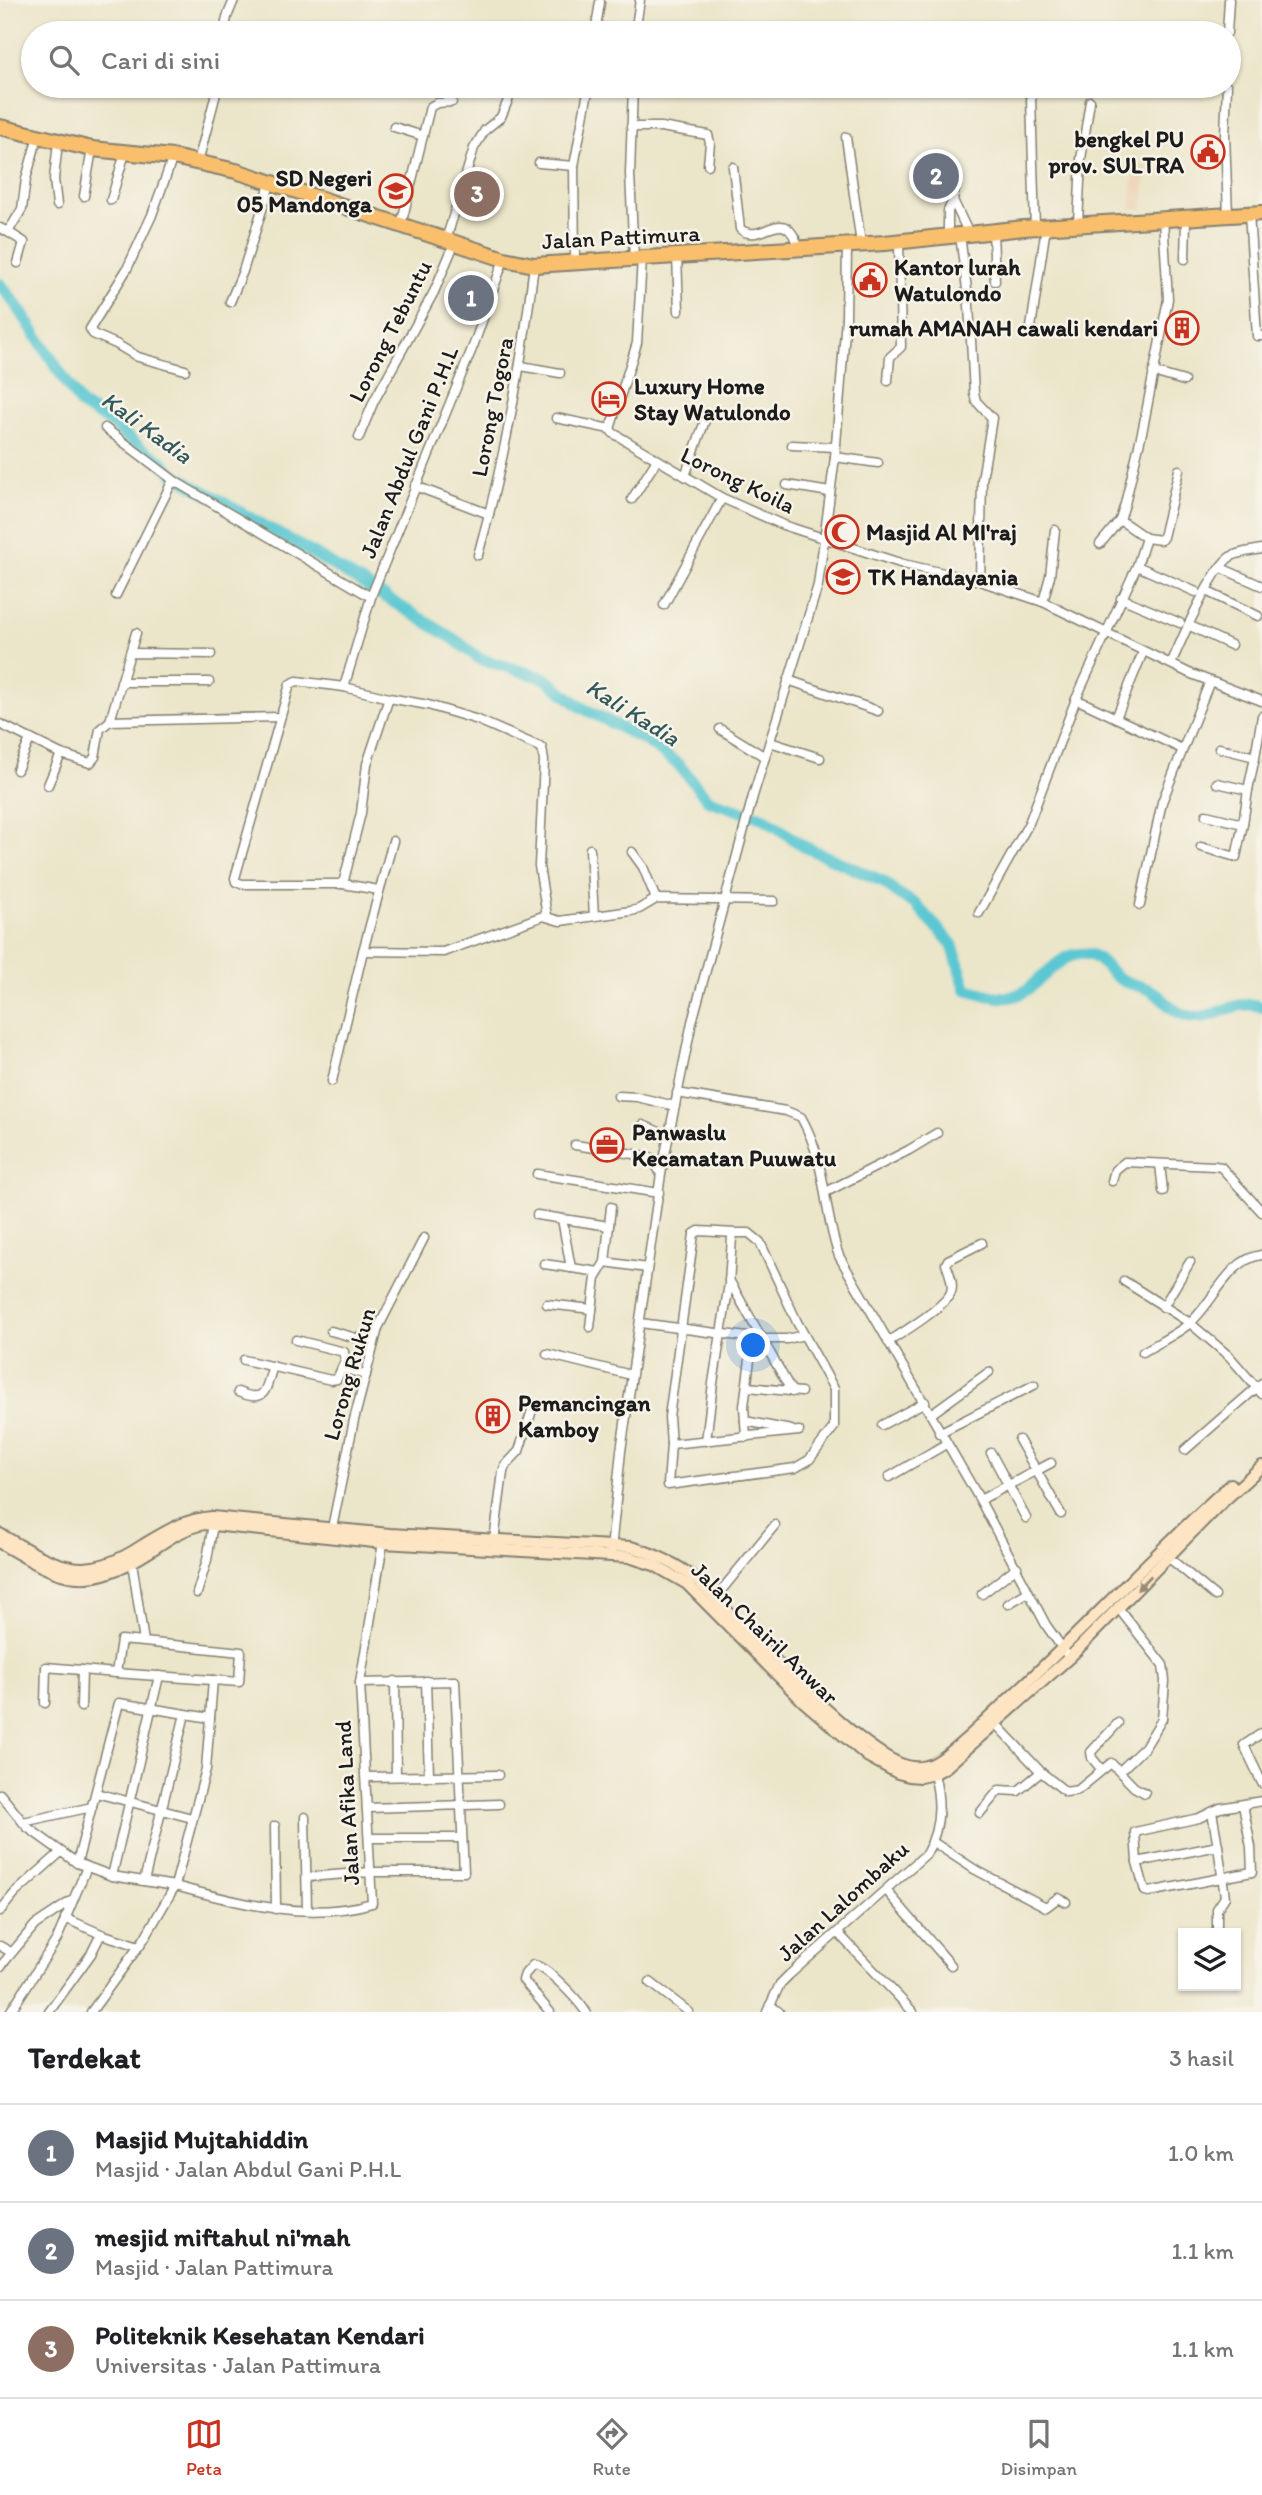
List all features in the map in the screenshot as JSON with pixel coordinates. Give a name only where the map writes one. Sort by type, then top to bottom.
[{"type":"highway","name":"Jalan Pattimura","points":[[0,127],[92,149],[198,162],[271,181],[504,259],[534,265],[799,249],[1041,227],[1255,213]]},
{"type":"main road","name":"Jalan Chairil Anwar","points":[[1066,1653],[1160,1550],[1262,1458]]},
{"type":"main road","name":"Jalan Chairil Anwar","points":[[1,1543],[52,1573],[72,1578],[100,1577],[132,1562],[186,1529],[204,1524],[332,1528],[611,1550],[654,1565],[687,1584],[867,1756],[909,1776],[920,1777],[934,1774],[946,1767],[1066,1653],[1119,1609],[1168,1557],[1262,1466]]},
{"type":"main road","name":"Jalan Chairil Anwar","points":[[1,1543],[57,1564],[80,1569],[114,1562],[189,1519],[212,1517],[305,1529],[383,1543],[611,1550],[631,1547],[684,1569],[715,1598],[808,1698],[892,1761],[914,1768],[938,1761],[993,1720]]},
{"type":"street","points":[[226,21],[233,0]]},
{"type":"street","points":[[637,21],[640,0]]},
{"type":"street","points":[[1228,21],[1229,0]]},
{"type":"street","points":[[597,21],[600,2]]},
{"type":"street","points":[[198,162],[215,98]]},
{"type":"street","name":"Lorong Tebuntu","points":[[359,437],[374,401],[434,292],[451,241],[474,148],[485,130],[501,117],[509,98]]},
{"type":"street","points":[[575,263],[574,166],[587,98]]},
{"type":"street","points":[[556,418],[610,429],[638,336],[638,258],[630,174],[632,98]]},
{"type":"street","points":[[1030,334],[1041,227],[1031,98]]},
{"type":"street","points":[[1227,98],[1228,215]]},
{"type":"street","points":[[1078,225],[1082,159],[1090,101]]},
{"type":"street","points":[[401,225],[431,105],[452,102]]},
{"type":"street","points":[[394,127],[423,136]]},
{"type":"street","points":[[631,127],[661,127],[708,135],[708,165]]},
{"type":"street","points":[[18,263],[24,242],[4,230],[22,209],[26,179],[38,136]]},
{"type":"street","points":[[611,1550],[631,1375],[677,1093],[697,1001],[753,796],[813,606],[825,540],[854,245],[846,137]]},
{"type":"street","points":[[57,205],[54,179],[58,142]]},
{"type":"street","points":[[84,196],[92,149]]},
{"type":"street","points":[[111,200],[124,153]]},
{"type":"street","points":[[173,157],[152,215],[127,269],[90,329],[93,334],[138,358],[185,370]]},
{"type":"street","points":[[539,163],[574,166]]},
{"type":"street","points":[[733,167],[740,229],[745,233],[753,233],[772,226],[786,227],[792,230],[799,249]]},
{"type":"street","points":[[957,176],[953,200],[948,211],[959,235]]},
{"type":"street","points":[[230,302],[240,280],[271,181]]},
{"type":"street","points":[[953,200],[969,305],[976,401],[992,418],[982,480],[980,581]]},
{"type":"street","points":[[1255,213],[1257,336],[1262,336]]},
{"type":"street","points":[[1100,544],[1120,520],[1143,429],[1168,292],[1163,219]]},
{"type":"street","points":[[1185,259],[1186,219]]},
{"type":"street","points":[[993,232],[995,281]]},
{"type":"street","points":[[888,381],[890,357],[901,347],[898,241]]},
{"type":"street","points":[[677,256],[679,311]]},
{"type":"street","name":"Jalan Abdul Gani P.H.L","points":[[344,687],[371,596],[470,356],[504,259]]},
{"type":"street","name":"Lorong Togora","points":[[478,555],[500,471],[521,366],[534,265]]},
{"type":"street","points":[[521,366],[560,373]]},
{"type":"street","points":[[1153,372],[1184,381]]},
{"type":"street","points":[[685,475],[706,418]]},
{"type":"street","points":[[104,428],[176,482],[371,596]]},
{"type":"street","name":"Lorong Koila","points":[[610,429],[722,498],[783,525],[914,567],[980,581],[1043,602],[1143,652],[1262,701]]},
{"type":"street","points":[[792,444],[835,447]]},
{"type":"street","points":[[835,457],[878,463]]},
{"type":"street","points":[[632,499],[657,460]]},
{"type":"street","points":[[1120,520],[1146,538],[1157,541],[1163,537],[1179,470]]},
{"type":"street","points":[[117,595],[171,484],[176,482]]},
{"type":"street","points":[[787,485],[830,492]]},
{"type":"street","points":[[415,486],[489,514]]},
{"type":"street","points":[[664,605],[722,498]]},
{"type":"street","points":[[1043,602],[1050,576],[1055,530]]},
{"type":"street","points":[[979,913],[1029,823],[1076,699],[1137,566],[1146,538]]},
{"type":"street","points":[[1171,664],[1184,624],[1221,568],[1233,556],[1262,549]]},
{"type":"street","points":[[1137,566],[1196,592]]},
{"type":"street","points":[[1221,568],[1262,586]]},
{"type":"street","points":[[1206,591],[1258,616]]},
{"type":"street","points":[[1121,598],[1231,645]]},
{"type":"street","points":[[1,727],[61,754],[85,763],[93,763],[100,729],[110,721],[136,634]]},
{"type":"street","points":[[1116,718],[1143,652]]},
{"type":"street","points":[[130,653],[211,654]]},
{"type":"street","points":[[788,680],[878,711]]},
{"type":"street","points":[[379,890],[344,884],[236,882],[285,694],[292,681],[344,687],[428,705],[478,720],[542,748],[544,761],[540,866],[547,916]]},
{"type":"street","points":[[1140,905],[1159,812],[1210,681]]},
{"type":"street","points":[[121,682],[209,682]]},
{"type":"street","points":[[344,884],[361,813],[367,764],[389,698]]},
{"type":"street","points":[[1076,699],[1182,749]]},
{"type":"street","points":[[1201,847],[1236,857],[1262,716]]},
{"type":"street","points":[[110,721],[280,717]]},
{"type":"street","points":[[720,729],[765,757]]},
{"type":"street","points":[[17,769],[30,738]]},
{"type":"street","points":[[770,742],[820,758]]},
{"type":"street","points":[[1219,748],[1255,757]]},
{"type":"street","points":[[48,785],[61,754]]},
{"type":"street","points":[[1217,783],[1248,790]]},
{"type":"street","points":[[1206,815],[1243,824]]},
{"type":"street","points":[[332,1081],[393,841]]},
{"type":"street","points":[[590,849],[593,916]]},
{"type":"street","points":[[632,852],[643,867],[656,899]]},
{"type":"street","points":[[363,951],[443,952],[526,921],[547,916],[560,921],[636,910],[656,899],[725,898],[774,901]]},
{"type":"street","points":[[677,1093],[786,1111],[801,1117],[818,1153],[831,1229],[839,1256],[980,1500],[1046,1625],[1066,1653]]},
{"type":"street","points":[[618,1097],[631,1096],[675,1105]]},
{"type":"street","points":[[643,1125],[668,1136]]},
{"type":"street","points":[[826,1192],[937,1133]]},
{"type":"street","points":[[575,1145],[647,1156],[652,1158],[662,1174]]},
{"type":"street","points":[[1112,1181],[1115,1170],[1125,1162],[1221,1167],[1262,1212]]},
{"type":"street","points":[[1160,1164],[1163,1191]]},
{"type":"street","points":[[537,1174],[659,1193]]},
{"type":"street","points":[[590,1327],[596,1277],[605,1262],[611,1207]]},
{"type":"street","points":[[537,1214],[609,1226]]},
{"type":"street","points":[[562,1219],[570,1268]]},
{"type":"street","points":[[695,1232],[749,1233],[760,1242],[804,1335],[831,1382],[835,1399],[834,1427],[809,1460],[790,1469],[750,1472],[668,1485],[671,1444],[669,1417],[682,1329],[695,1232]]},
{"type":"street","points":[[706,1441],[729,1280],[732,1237],[735,1233]]},
{"type":"street","name":"Lorong Rukun","points":[[332,1528],[354,1420],[374,1343],[383,1316],[424,1238]]},
{"type":"street","points":[[888,1342],[934,1310],[950,1295],[952,1287],[946,1264],[948,1260],[982,1243]]},
{"type":"street","points":[[1143,1352],[1190,1323],[1247,1258],[1261,1255]]},
{"type":"street","points":[[605,1262],[647,1268]]},
{"type":"street","points":[[1163,1307],[1190,1262]]},
{"type":"street","points":[[544,1264],[599,1272]]},
{"type":"street","points":[[729,1280],[758,1338],[796,1392],[747,1387]]},
{"type":"street","points":[[1124,1281],[1190,1323],[1230,1357],[1260,1389],[1185,1450]]},
{"type":"street","points":[[547,1304],[592,1309]]},
{"type":"street","points":[[640,1323],[758,1338],[787,1339],[804,1335]]},
{"type":"street","points":[[331,1331],[374,1343]]},
{"type":"street","points":[[747,1437],[744,1406],[758,1338]]},
{"type":"street","points":[[244,1360],[332,1381],[339,1376],[344,1352],[296,1340]]},
{"type":"street","points":[[547,1354],[631,1375]]},
{"type":"street","points":[[238,1392],[251,1397],[261,1396],[265,1392],[273,1366]]},
{"type":"street","points":[[342,1368],[366,1376]]},
{"type":"street","points":[[930,1414],[989,1372]]},
{"type":"street","points":[[939,1433],[1034,1385]]},
{"type":"street","points":[[882,1425],[925,1402]]},
{"type":"street","points":[[494,1541],[503,1472],[519,1451],[533,1406]]},
{"type":"street","points":[[671,1444],[799,1431],[745,1421]]},
{"type":"street","points":[[1019,1440],[1061,1514]]},
{"type":"street","points":[[890,1476],[946,1444]]},
{"type":"street","points":[[991,1453],[1026,1518]]},
{"type":"street","points":[[980,1500],[1051,1463]]},
{"type":"street","points":[[197,1593],[207,1560],[213,1524]]},
{"type":"street","points":[[715,1598],[775,1525]]},
{"type":"street","name":"Jalan Afika Land","points":[[0,1794],[23,1822],[61,1852],[77,1863],[112,1875],[276,1909],[350,1910],[372,1903],[360,1683],[383,1543]]},
{"type":"street","points":[[1168,1557],[1216,1596]]},
{"type":"street","points":[[132,1562],[145,1642]]},
{"type":"street","points":[[982,1594],[1017,1567]]},
{"type":"street","points":[[1008,1604],[1028,1592]]},
{"type":"street","points":[[1119,1609],[1163,1665],[1165,1681],[1162,1719],[1145,1748],[1120,1771]]},
{"type":"street","points":[[45,1703],[46,1667],[116,1673],[239,1682],[241,1652],[121,1640],[116,1673]]},
{"type":"street","points":[[81,1707],[82,1670]]},
{"type":"street","points":[[112,1875],[159,1676]]},
{"type":"street","points":[[91,2012],[139,1946],[175,1886],[206,1769],[213,1680]]},
{"type":"street","points":[[396,1681],[396,1776]]},
{"type":"street","points":[[426,1681],[429,1776]]},
{"type":"street","points":[[307,1877],[370,1872],[464,1872],[455,1681],[360,1683]]},
{"type":"street","points":[[77,1863],[119,1703],[210,1718]]},
{"type":"street","points":[[144,1881],[185,1714]]},
{"type":"street","points":[[993,1720],[1041,1772],[1061,1789],[1071,1793],[1078,1790],[1111,1763],[1134,1787],[1145,1793]]},
{"type":"street","points":[[1101,1769],[1092,1758],[1091,1752],[1118,1723]]},
{"type":"street","points":[[1262,1733],[1244,1745],[1262,1783]]},
{"type":"street","points":[[981,1813],[999,1790],[1018,1790],[1041,1772]]},
{"type":"street","name":"Jalan Lalombaku","points":[[768,2008],[789,1975],[926,1854],[937,1828],[939,1807],[934,1774]]},
{"type":"street","points":[[366,1777],[499,1775]]},
{"type":"street","points":[[96,1793],[192,1818]]},
{"type":"street","points":[[1243,1805],[1253,1870],[1250,1873],[1145,1891],[1134,1841],[1135,1832],[1199,1818],[1212,1812],[1243,1805],[1262,1801]]},
{"type":"street","points":[[367,1808],[499,1804]]},
{"type":"street","points":[[23,1822],[92,1807]]},
{"type":"street","points":[[1212,1812],[1226,1897],[1217,1909],[1217,1928]]},
{"type":"street","points":[[305,1817],[307,1910]]},
{"type":"street","points":[[275,1826],[276,1909]]},
{"type":"street","points":[[369,1838],[462,1838]]},
{"type":"street","points":[[933,1842],[974,1869],[1046,1907],[1058,1898],[1066,1902]]},
{"type":"street","points":[[1138,1862],[1218,1846]]},
{"type":"street","points":[[0,1911],[15,1893],[61,1852]]},
{"type":"street","points":[[10,2012],[57,1938],[87,1867]]},
{"type":"street","points":[[886,1890],[951,1965]]},
{"type":"street","points":[[0,1967],[35,1925],[71,1901]]},
{"type":"street","points":[[65,1918],[101,1934],[139,1946]]},
{"type":"street","points":[[838,1933],[913,2012]]},
{"type":"street","points":[[49,2012],[91,1954],[101,1934]]},
{"type":"street","points":[[0,1946],[12,1952]]},
{"type":"street","points":[[550,2012],[523,1980],[524,1974],[533,1965],[541,1966],[548,1972],[586,2012]]},
{"type":"street","points":[[650,1982],[689,2012]]},
{"type":"street","points":[[768,2008],[779,2012]]},
{"type":"shaded area","points":[[1134,165],[1146,167],[1143,209],[1131,209]]},
{"type":"waterway","name":"Kali Kadia","points":[[0,284],[20,310],[81,405],[110,422],[139,447],[160,460],[175,475],[326,561],[454,639],[480,659],[545,678],[581,707],[646,741],[679,765],[708,800],[766,819],[803,846],[884,882],[915,904],[952,944],[966,989],[1009,997],[1029,988],[1065,959],[1087,954],[1100,960],[1121,980],[1150,990],[1185,1015],[1204,1016],[1242,1005],[1262,1007]]},
{"type":"place","name":"bengkel PU prov. SULTRA","points":[[1208,152]]},
{"type":"place","name":"mesjid miftahul ni'mah","points":[[936,176]]},
{"type":"place","name":"SD Negeri 05 Mandonga","points":[[396,191]]},
{"type":"place","name":"Politeknik Kesehatan Kendari","points":[[477,194]]},
{"type":"place","name":"Kantor lurah Watulondo","points":[[870,280]]},
{"type":"place","name":"Masjid Mujtahiddin","points":[[471,298]]},
{"type":"place","name":"rumah AMANAH cawali kendari","points":[[1182,328]]},
{"type":"place","name":"Luxury Home Stay Watulondo","points":[[609,399]]},
{"type":"place","name":"Masjid Al MI'raj","points":[[842,532]]},
{"type":"place","name":"TK Handayania","points":[[843,577]]},
{"type":"place","name":"Panwaslu Kecamatan Puuwatu","points":[[607,1145]]},
{"type":"place","name":"Pemancingan Kamboy","points":[[493,1416]]}]
